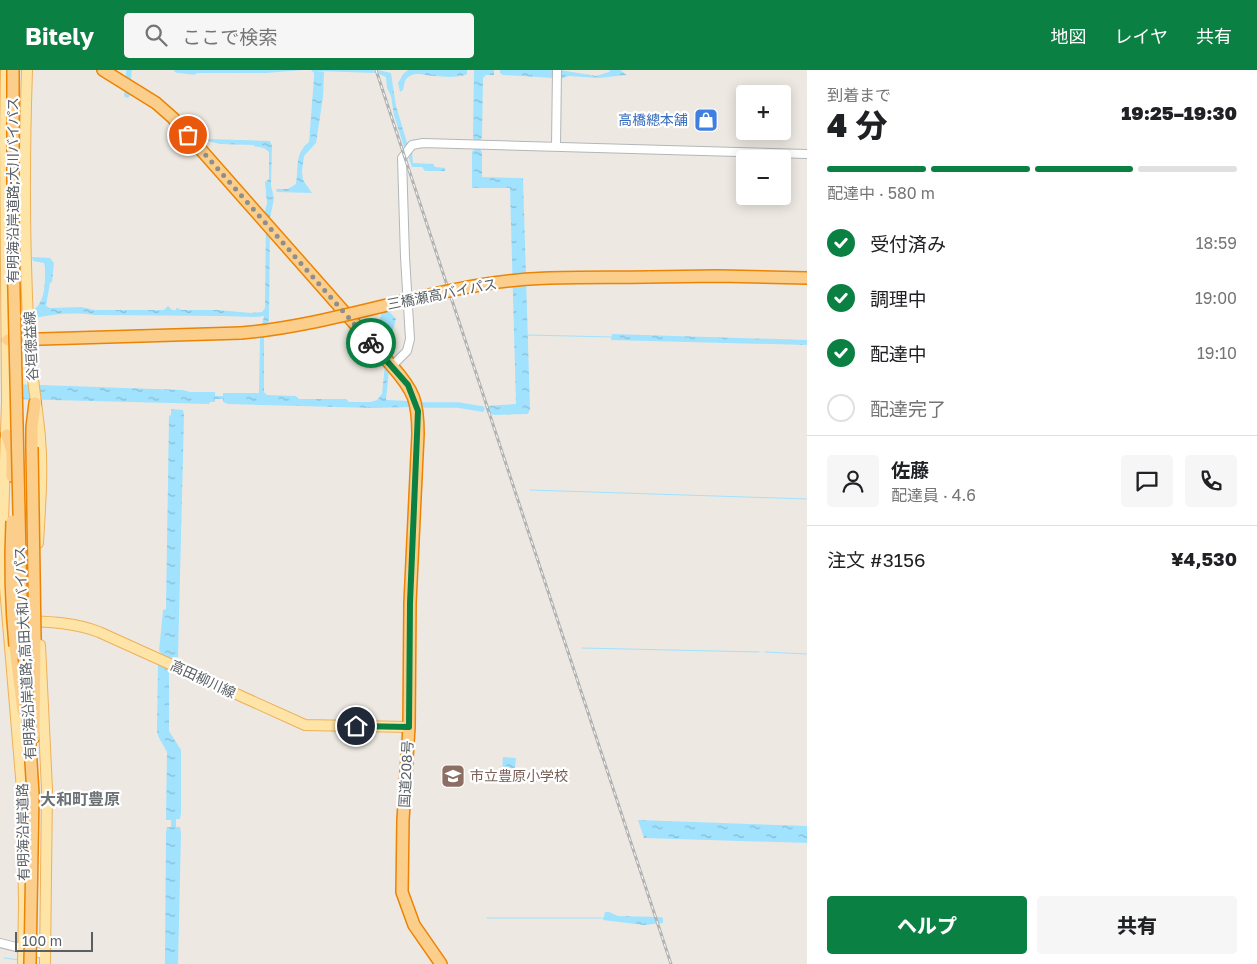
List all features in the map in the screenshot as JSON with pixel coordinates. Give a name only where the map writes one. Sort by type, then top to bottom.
[{"type":"highway","name":"有明海沿岸道路;大川バイパス","points":[[11,341],[13,70]]},
{"type":"highway","name":"国道208号","points":[[103,70],[156,104],[173,118],[408,385],[418,411],[410,603],[409,727],[402,892],[414,925],[441,964]]},
{"type":"highway","name":"三橋瀬高バイパス","points":[[11,341],[29,338],[241,333],[273,330],[308,324],[430,294],[483,284],[530,280],[718,276],[807,278]]},
{"type":"highway","name":"三橋瀬高バイパス","points":[[668,277],[807,284]]},
{"type":"highway","name":"有明海沿岸道路;高田大和バイパス","points":[[11,341],[21,602],[33,794],[30,964]]},
{"type":"highway","points":[[33,794],[35,552],[32,426],[35,403]]},
{"type":"highway","points":[[6,435],[12,452],[12,614],[33,794]]},
{"type":"main road","name":"谷垣徳益線","points":[[6,70],[5,139],[11,341],[7,402]]},
{"type":"main road","name":"谷垣徳益線","points":[[27,70],[25,139],[29,338],[35,403]]},
{"type":"main road","points":[[6,90],[26,97]]},
{"type":"main road","points":[[5,139],[25,139]]},
{"type":"main road","name":"有明海沿岸道路","points":[[7,402],[2,552],[3,621],[21,769],[24,948]]},
{"type":"main road","name":"有明海沿岸道路","points":[[35,403],[40,436],[42,480],[38,542],[41,681],[47,790],[45,959]]},
{"type":"main road","name":"高田柳川線","points":[[3,621],[82,626],[305,725],[409,727]]},
{"type":"main road","points":[[23,964],[24,948]]},
{"type":"street","points":[[556,146],[557,70]]},
{"type":"street","points":[[392,366],[406,351],[410,339],[402,158],[412,145],[423,143],[556,146],[807,154]]},
{"type":"street","points":[[0,943],[24,948],[45,959]]},
{"type":"water","points":[[187,70],[303,70],[266,73],[187,73]]},
{"type":"water","points":[[311,70],[374,70],[375,73],[316,71],[324,72],[323,97],[316,143],[304,156],[302,171],[303,180],[312,193],[277,192],[276,189],[288,189],[296,184],[299,156],[309,142],[314,78],[314,73]]},
{"type":"water","points":[[378,70],[391,73],[396,106],[408,146],[405,150],[394,115],[386,77],[379,74]]},
{"type":"water","points":[[408,70],[467,70],[467,74],[451,77],[420,74],[409,76],[404,83],[403,90],[400,92],[398,83]]},
{"type":"water","points":[[474,70],[494,70],[494,75],[486,75],[483,78],[482,137],[479,145],[482,152],[482,177],[523,178],[530,409],[528,414],[495,415],[487,413],[485,406],[516,404],[510,188],[472,188],[472,152],[475,145],[473,138]]},
{"type":"water","points":[[500,70],[553,70],[554,78],[503,75],[500,73]]},
{"type":"water","points":[[560,70],[596,76],[610,70],[620,70],[627,75],[598,78],[569,76],[560,79]]},
{"type":"water","points":[[209,139],[270,141],[272,146],[271,185],[274,199],[270,218],[269,319],[264,337],[264,392],[267,395],[296,396],[299,399],[346,399],[349,402],[371,402],[377,400],[382,394],[386,354],[386,333],[380,318],[382,312],[388,310],[396,319],[393,330],[393,355],[389,356],[386,400],[409,401],[411,407],[373,408],[228,404],[223,402],[223,399],[215,399],[215,402],[210,402],[209,404],[13,399],[13,384],[183,390],[190,392],[215,392],[215,396],[223,396],[223,393],[259,393],[260,336],[264,316],[71,314],[34,318],[34,309],[38,306],[43,296],[45,267],[44,263],[33,261],[32,257],[50,258],[54,263],[52,282],[50,283],[46,306],[50,308],[81,307],[95,310],[164,310],[168,306],[172,310],[176,310],[176,308],[181,310],[262,312],[265,308],[266,219],[264,215],[267,203],[265,182],[269,179],[269,152],[264,148],[254,145],[220,144],[208,141]]},
{"type":"water","points":[[412,151],[413,163],[433,164],[435,167],[445,168],[445,171],[425,171],[422,167],[412,167],[409,158]]},
{"type":"water","points":[[612,334],[807,340],[807,345],[611,340]]},
{"type":"water","points":[[171,409],[183,410],[184,416],[178,657],[166,658],[163,664],[169,673],[169,731],[181,750],[181,813],[180,819],[176,819],[176,827],[180,827],[181,833],[178,964],[165,964],[166,832],[167,827],[171,827],[171,820],[166,820],[167,752],[157,731],[158,663],[161,653],[159,651],[163,610],[166,609],[169,416],[171,415]]},
{"type":"water","points":[[503,757],[516,758],[514,777],[502,776]]},
{"type":"water","points":[[638,820],[807,826],[807,843],[644,838]]},
{"type":"water","points":[[605,912],[618,916],[660,917],[663,918],[663,923],[644,925],[603,920]]},
{"type":"waterway","points":[[127,95],[129,70]]},
{"type":"waterway","points":[[177,70],[194,72]]},
{"type":"waterway","points":[[527,335],[612,337]]},
{"type":"waterway","points":[[422,405],[458,405],[482,409]]},
{"type":"waterway","points":[[530,490],[807,499]]},
{"type":"waterway","points":[[582,648],[759,652]]},
{"type":"waterway","points":[[765,652],[807,654]]},
{"type":"waterway","points":[[487,918],[604,918]]},
{"type":"waterway","points":[[4,958],[20,960]]},
{"type":"railway","points":[[376,70],[671,964]]},
{"type":"way so far","points":[[188,135],[371,343]]},
{"type":"place","name":"高橋總本舗","points":[[706,120]]},
{"type":"place","name":"市立豊原小学校","points":[[453,776]]},
{"type":"district","name":"大和町豊原","points":[[80,799]]},
{"type":"route","points":[[356,726],[409,727],[410,603],[418,411],[408,385],[371,343]]}]
